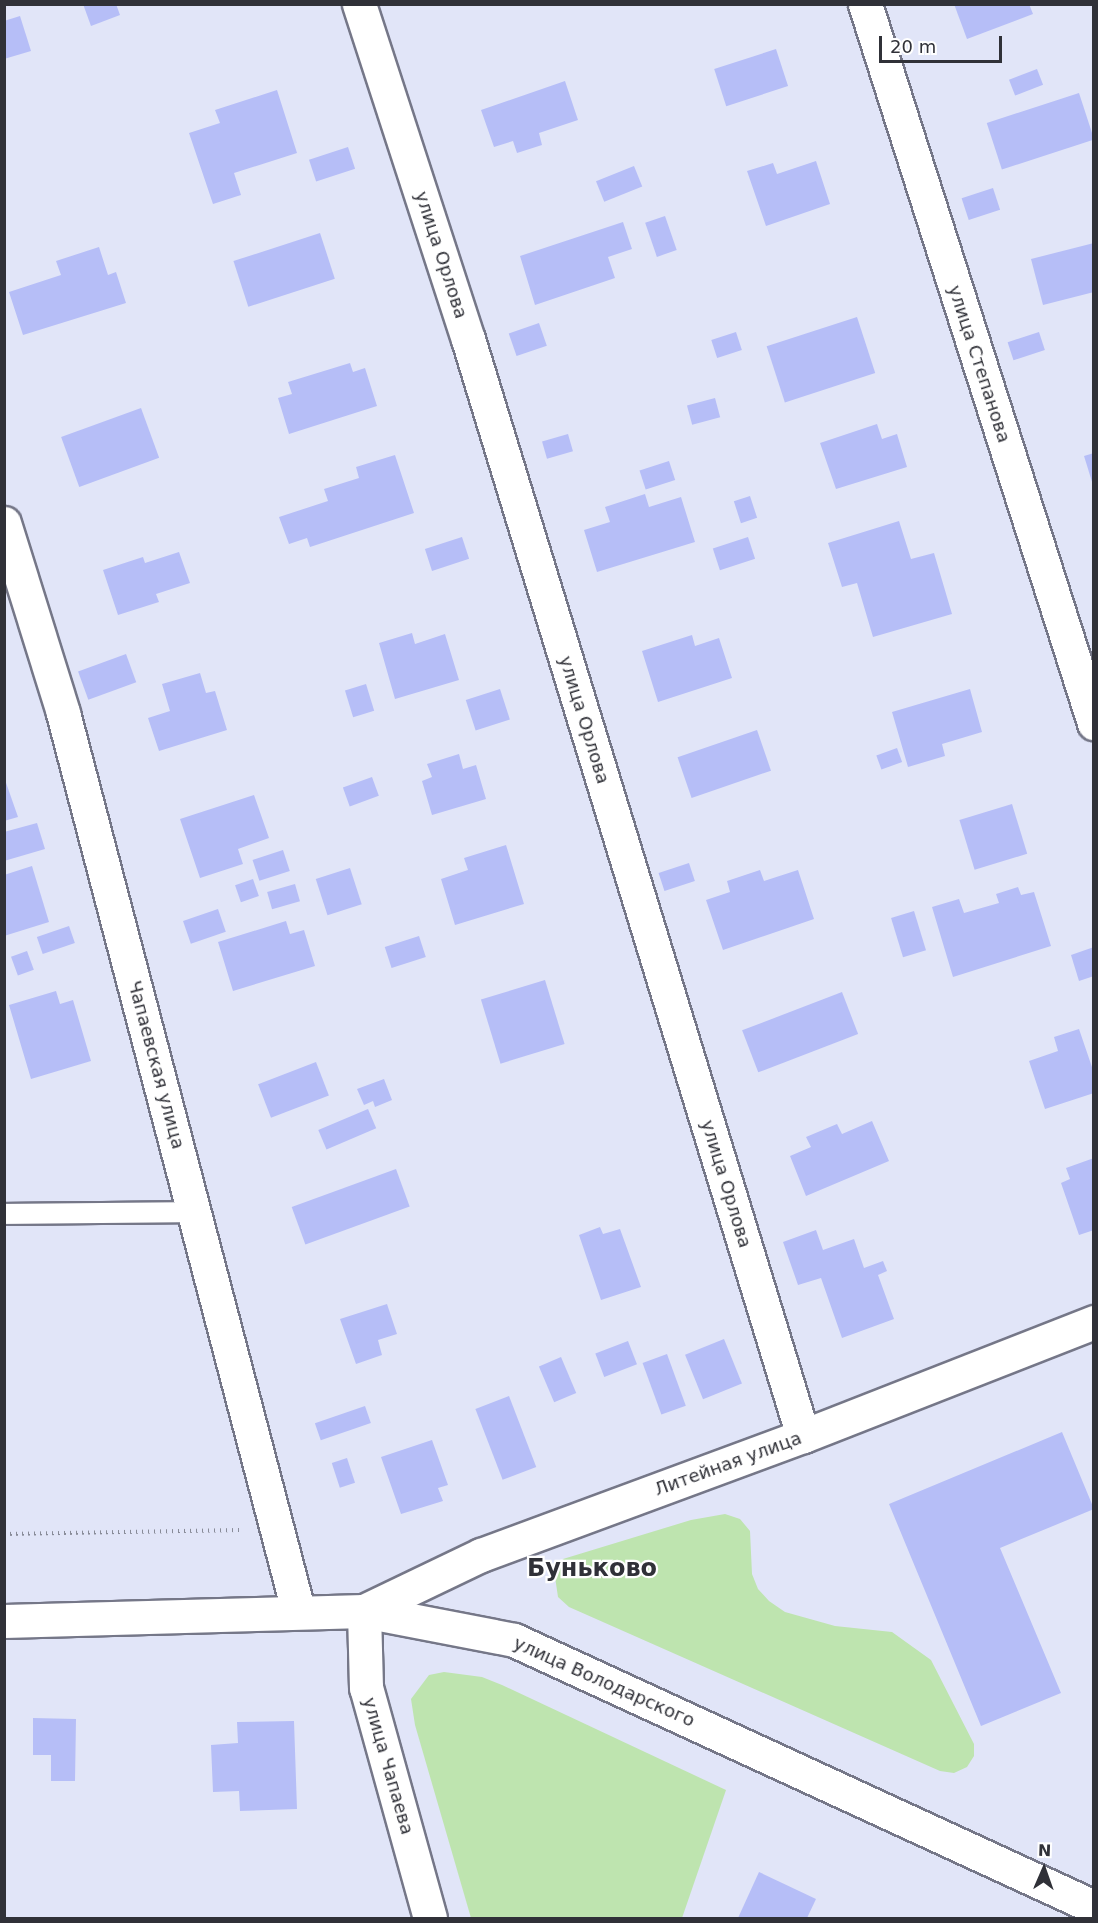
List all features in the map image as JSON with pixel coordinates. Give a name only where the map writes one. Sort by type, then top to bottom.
[{"type":"street","name":"улица Орлова","points":[[359,4],[468,339],[803,1436]]},
{"type":"street","name":"улица Степанова","points":[[865,4],[1094,723]]},
{"type":"street","name":"Чапаевская улица","points":[[4,523],[63,713],[195,1212],[275,1530],[298,1610]]},
{"type":"street","name":"Литейная улица","points":[[364,1611],[481,1555],[803,1436],[1094,1322]]},
{"type":"street","name":"улица Володарского","points":[[4,1621],[298,1610],[364,1611],[514,1640],[1094,1907]]},
{"type":"street","name":"улица Чапаева","points":[[364,1611],[366,1688],[430,1918]]},
{"type":"lane","points":[[4,1214],[195,1212]]},
{"type":"path","points":[[4,1534],[275,1530]]},
{"type":"green space","points":[[725,1514],[740,1519],[750,1531],[752,1574],[758,1589],[769,1601],[785,1612],[835,1626],[892,1632],[931,1660],[974,1744],[974,1756],[967,1767],[954,1773],[940,1771],[569,1607],[558,1597],[555,1577],[563,1559],[691,1520]]},
{"type":"green space","points":[[444,1672],[482,1677],[502,1685],[726,1790],[682,1918],[471,1918],[415,1725],[411,1699],[429,1675]]},
{"type":"building","points":[[83,4],[116,4],[120,15],[91,26]]},
{"type":"building","points":[[954,4],[1029,4],[1033,14],[967,39]]},
{"type":"building","points":[[20,16],[31,51],[4,59],[4,21]]},
{"type":"building","points":[[776,49],[788,86],[726,106],[714,69]]},
{"type":"building","points":[[1037,69],[1043,85],[1015,96],[1009,80]]},
{"type":"building","points":[[565,81],[578,120],[539,133],[542,145],[517,153],[513,141],[494,147],[481,110]]},
{"type":"building","points":[[277,90],[297,153],[234,173],[241,195],[213,204],[189,133],[220,123],[215,110]]},
{"type":"building","points":[[1079,93],[1094,140],[1002,170],[987,123]]},
{"type":"building","points":[[348,147],[355,169],[316,182],[309,160]]},
{"type":"building","points":[[816,161],[830,204],[766,226],[747,171],[773,163],[777,174]]},
{"type":"building","points":[[634,166],[642,186],[604,202],[596,181]]},
{"type":"building","points":[[993,188],[1000,210],[969,220],[962,198]]},
{"type":"building","points":[[665,216],[677,250],[657,257],[645,223]]},
{"type":"building","points":[[623,222],[632,249],[608,257],[615,278],[535,305],[520,256]]},
{"type":"building","points":[[320,233],[335,279],[248,307],[233,261]]},
{"type":"building","points":[[1094,243],[1094,292],[1043,305],[1031,259]]},
{"type":"building","points":[[99,247],[108,275],[116,272],[126,303],[23,335],[9,292],[61,275],[56,261]]},
{"type":"building","points":[[857,317],[875,373],[785,402],[767,346]]},
{"type":"building","points":[[539,323],[547,346],[517,356],[509,333]]},
{"type":"building","points":[[736,332],[742,350],[717,358],[711,340]]},
{"type":"building","points":[[1039,332],[1045,350],[1013,360],[1008,342]]},
{"type":"building","points":[[350,363],[353,372],[365,368],[377,406],[289,434],[278,398],[292,394],[288,382]]},
{"type":"building","points":[[715,398],[720,417],[692,425],[687,406]]},
{"type":"building","points":[[141,408],[159,458],[79,487],[61,437]]},
{"type":"building","points":[[877,424],[882,439],[897,434],[907,467],[836,489],[820,443]]},
{"type":"building","points":[[568,434],[573,451],[547,459],[542,441]]},
{"type":"building","points":[[1094,453],[1094,485],[1093,485],[1084,456]]},
{"type":"building","points":[[395,455],[414,513],[310,547],[307,538],[289,544],[279,517],[328,501],[324,489],[359,478],[356,467]]},
{"type":"building","points":[[669,461],[675,480],[646,490],[640,471]]},
{"type":"building","points":[[645,494],[649,507],[681,497],[695,542],[597,572],[584,530],[610,522],[605,507]]},
{"type":"building","points":[[750,496],[757,518],[741,523],[734,501]]},
{"type":"building","points":[[899,521],[911,559],[934,553],[952,614],[873,637],[857,583],[842,587],[828,543]]},
{"type":"building","points":[[462,537],[469,559],[432,571],[425,549]]},
{"type":"building","points":[[748,537],[755,559],[720,570],[713,548]]},
{"type":"building","points":[[179,552],[190,583],[156,594],[159,602],[118,615],[103,570],[143,557],[145,563]]},
{"type":"building","points":[[412,633],[415,644],[445,634],[459,680],[395,699],[379,643]]},
{"type":"building","points":[[692,635],[695,646],[719,638],[732,678],[658,702],[642,651]]},
{"type":"building","points":[[126,654],[136,682],[88,700],[78,671]]},
{"type":"building","points":[[200,673],[206,693],[215,691],[227,730],[159,751],[148,718],[170,711],[162,684]]},
{"type":"building","points":[[366,684],[374,711],[353,717],[345,690]]},
{"type":"building","points":[[500,689],[510,719],[476,731],[466,700]]},
{"type":"building","points":[[970,689],[982,732],[942,744],[945,756],[908,767],[892,712]]},
{"type":"building","points":[[757,730],[771,771],[692,798],[678,757]]},
{"type":"building","points":[[897,748],[902,762],[881,770],[876,756]]},
{"type":"building","points":[[459,754],[463,769],[476,765],[486,799],[432,815],[422,781],[432,777],[427,764]]},
{"type":"building","points":[[4,777],[18,817],[4,821]]},
{"type":"building","points":[[372,777],[379,796],[350,806],[343,788]]},
{"type":"building","points":[[254,795],[269,838],[238,849],[243,864],[200,878],[180,819]]},
{"type":"building","points":[[1012,804],[1027,854],[975,870],[959,820]]},
{"type":"building","points":[[37,823],[45,849],[4,861],[4,832]]},
{"type":"building","points":[[506,845],[524,904],[455,925],[441,879],[468,870],[464,858]]},
{"type":"building","points":[[283,850],[290,871],[259,881],[253,860]]},
{"type":"building","points":[[689,863],[695,881],[664,891],[659,873]]},
{"type":"building","points":[[32,866],[49,922],[4,936],[4,875]]},
{"type":"building","points":[[350,868],[362,904],[328,915],[316,879]]},
{"type":"building","points":[[760,870],[764,881],[798,870],[814,919],[723,950],[706,900],[730,892],[727,881]]},
{"type":"building","points":[[253,879],[259,896],[241,902],[235,885]]},
{"type":"building","points":[[295,884],[300,901],[272,909],[267,892]]},
{"type":"building","points":[[1018,887],[1021,895],[1034,892],[1051,946],[953,977],[932,907],[959,899],[964,913],[999,903],[996,894]]},
{"type":"building","points":[[218,909],[226,932],[191,944],[183,921]]},
{"type":"building","points":[[914,911],[926,950],[903,957],[891,918]]},
{"type":"building","points":[[286,921],[290,934],[304,930],[315,966],[233,991],[218,942]]},
{"type":"building","points":[[69,926],[75,943],[43,954],[37,937]]},
{"type":"building","points":[[419,936],[426,957],[392,968],[385,947]]},
{"type":"building","points":[[1094,947],[1094,976],[1079,981],[1071,955]]},
{"type":"building","points":[[27,951],[34,970],[18,976],[11,957]]},
{"type":"building","points":[[545,980],[565,1044],[501,1064],[481,1000]]},
{"type":"building","points":[[56,991],[60,1004],[73,1000],[91,1061],[31,1079],[9,1005]]},
{"type":"building","points":[[842,992],[858,1034],[758,1072],[742,1030]]},
{"type":"building","points":[[1079,1029],[1094,1073],[1094,1093],[1045,1109],[1029,1061],[1058,1051],[1054,1037]]},
{"type":"building","points":[[316,1062],[329,1096],[271,1118],[258,1084]]},
{"type":"building","points":[[384,1079],[392,1100],[375,1107],[373,1101],[364,1105],[357,1089]]},
{"type":"building","points":[[368,1109],[376,1128],[326,1149],[318,1130]]},
{"type":"building","points":[[872,1121],[889,1161],[806,1196],[790,1156],[811,1147],[806,1137],[837,1124],[842,1134]]},
{"type":"building","points":[[1094,1158],[1094,1230],[1079,1235],[1061,1183],[1070,1179],[1066,1168]]},
{"type":"building","points":[[396,1169],[410,1207],[305,1245],[292,1207]]},
{"type":"building","points":[[600,1227],[603,1234],[620,1229],[641,1287],[601,1300],[579,1235]]},
{"type":"building","points":[[816,1230],[823,1250],[854,1239],[864,1268],[883,1261],[887,1271],[878,1275],[894,1319],[842,1338],[821,1278],[798,1285],[783,1242]]},
{"type":"building","points":[[387,1304],[397,1334],[378,1340],[382,1355],[356,1364],[340,1319]]},
{"type":"building","points":[[724,1339],[742,1384],[703,1399],[685,1355]]},
{"type":"building","points":[[628,1341],[637,1364],[604,1377],[595,1354]]},
{"type":"building","points":[[667,1354],[686,1406],[661,1415],[643,1363]]},
{"type":"building","points":[[561,1357],[576,1393],[554,1402],[539,1366]]},
{"type":"building","points":[[509,1396],[536,1467],[503,1480],[475,1409]]},
{"type":"building","points":[[365,1406],[371,1423],[321,1440],[315,1423]]},
{"type":"building","points":[[1062,1432],[1094,1509],[1000,1548],[1061,1693],[981,1726],[889,1504]]},
{"type":"building","points":[[432,1440],[448,1485],[438,1488],[443,1501],[401,1514],[381,1457]]},
{"type":"building","points":[[347,1458],[355,1483],[340,1488],[332,1463]]},
{"type":"building","points":[[33,1718],[76,1719],[75,1781],[51,1781],[51,1755],[33,1755]]},
{"type":"building","points":[[294,1721],[297,1809],[240,1811],[239,1791],[213,1792],[211,1745],[238,1743],[237,1722]]},
{"type":"building","points":[[759,1872],[816,1899],[807,1918],[738,1918]]},
{"type":"district","name":"Буньково","points":[[592,1569]]}]
